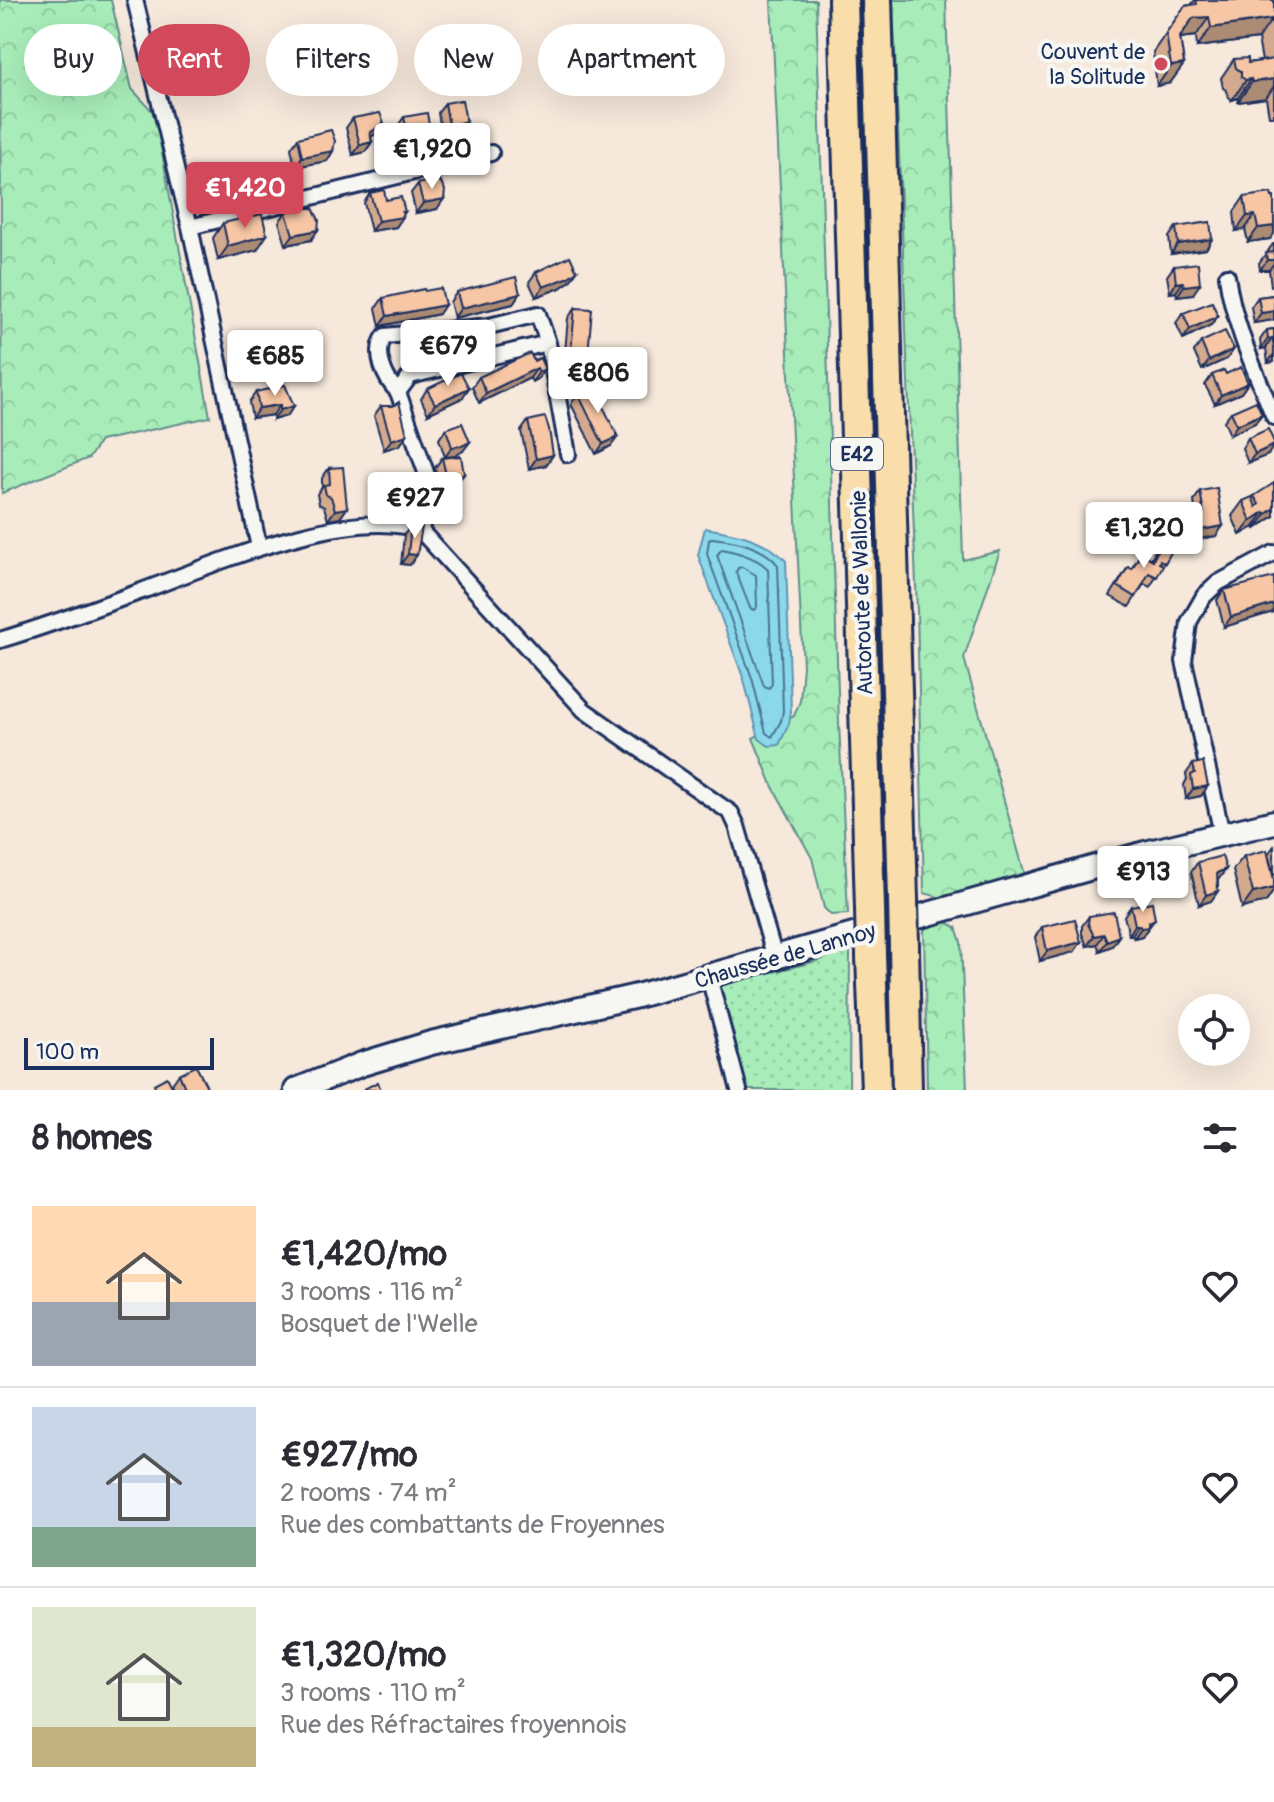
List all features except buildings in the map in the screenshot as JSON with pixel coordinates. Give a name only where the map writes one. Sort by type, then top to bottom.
[{"type":"highway","name":"Autoroute de Wallonie","points":[[843,0],[876,1090]]},
{"type":"highway","name":"Autoroute de Wallonie","points":[[877,0],[907,1090]]},
{"type":"main road","name":"Chaussée de Lannoy","points":[[296,1090],[362,1064],[431,1043],[709,977],[1130,857],[1274,822]]},
{"type":"street","points":[[135,0],[190,227],[259,547]]},
{"type":"street","points":[[190,227],[491,153]]},
{"type":"street","points":[[1227,276],[1231,305],[1244,346],[1274,417]]},
{"type":"street","points":[[421,531],[429,481],[398,392],[383,370],[381,342],[385,336],[489,326],[538,314],[548,343],[568,454]]},
{"type":"street","points":[[398,392],[410,376],[548,343]]},
{"type":"street","points":[[0,640],[53,624],[259,547],[381,523],[395,522],[421,531],[584,710],[731,813],[775,958]]},
{"type":"street","points":[[1222,834],[1184,661],[1189,622],[1204,596],[1218,583],[1274,553]]},
{"type":"street","points":[[709,977],[739,1090]]},
{"type":"green space","points":[[0,0],[111,0],[117,24],[24,24],[24,96],[122,96],[122,47],[132,89],[155,114],[210,417],[100,441],[89,458],[2,493]]},
{"type":"green space","points":[[771,0],[816,0],[848,914],[831,915],[824,908],[812,858],[773,787],[753,738],[794,716],[800,701],[803,666]]},
{"type":"green space","points":[[893,0],[946,0],[963,560],[1000,551],[964,658],[1025,875],[946,899],[924,893],[917,610]]},
{"type":"green space","points":[[943,920],[956,927],[961,942],[967,1090],[927,1090],[924,926]]},
{"type":"green space","points":[[850,949],[849,1090],[745,1090],[719,1005],[721,985],[817,961]]},
{"type":"water","points":[[705,528],[759,542],[786,561],[791,711],[789,724],[779,745],[769,746],[759,739],[744,680],[698,555]]},
{"type":"place","name":"Couvent de la Solitude","points":[[1161,64]]}]
